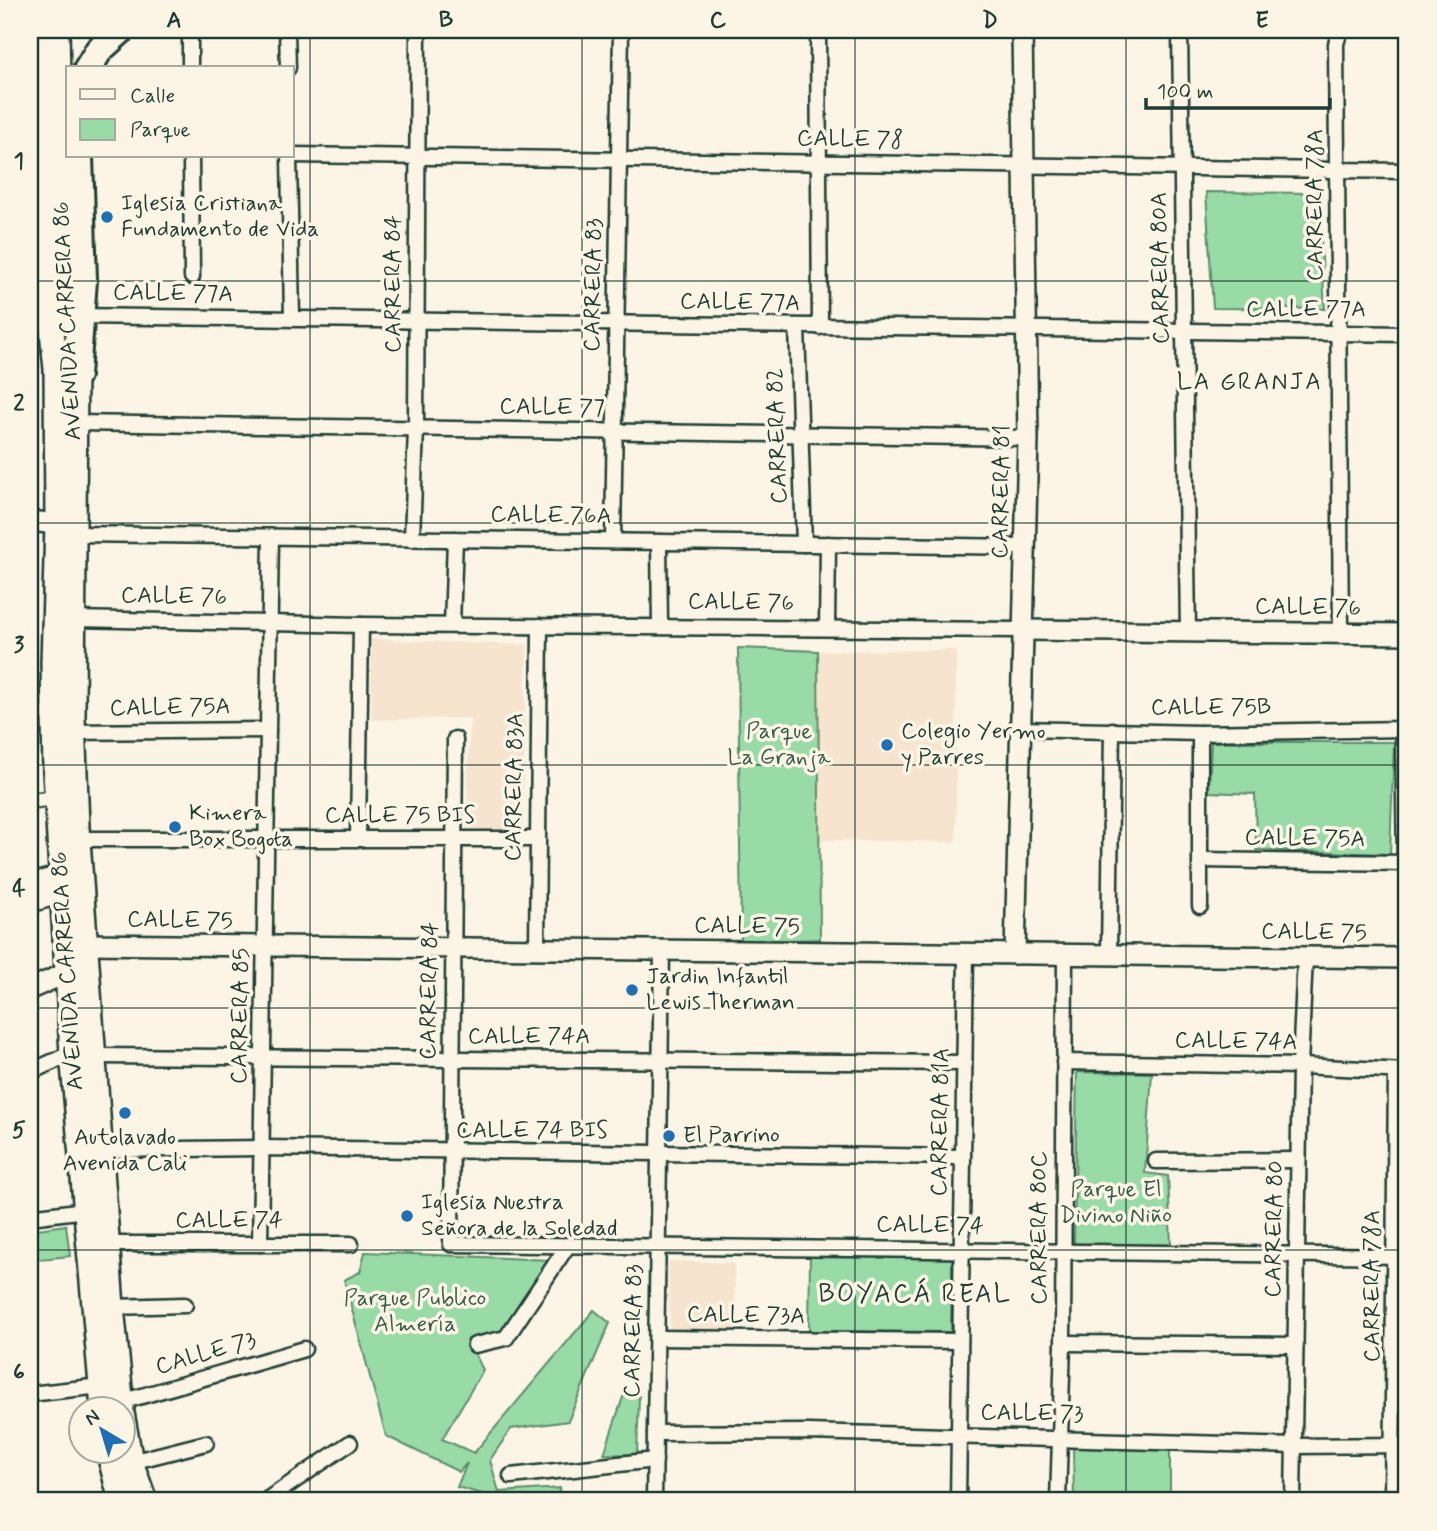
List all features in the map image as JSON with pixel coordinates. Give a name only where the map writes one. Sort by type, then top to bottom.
[{"type":"highway","points":[[89,66],[100,50],[121,30]]},
{"type":"highway","points":[[76,375],[79,158]]},
{"type":"main road","name":"AVENIDA CARRERA 86","points":[[38,30],[34,92],[49,182],[77,316]]},
{"type":"main road","name":"AVENIDA CARRERA 86","points":[[57,30],[49,182],[56,369],[74,619],[73,732],[65,865],[80,960],[85,1210],[113,1394]]},
{"type":"main road","name":"AVENIDA CARRERA 86","points":[[76,375],[76,423],[53,663],[56,798],[80,960]]},
{"type":"main road","name":"AVENIDA CARRERA 86","points":[[83,1055],[100,1150],[111,1307],[114,1394]]},
{"type":"main road","name":"AVENIDA CARRERA 86","points":[[117,1464],[121,1501]]},
{"type":"main road","name":"AVENIDA CARRERA 86","points":[[121,1464],[145,1501]]},
{"type":"street","points":[[190,30],[190,66]]},
{"type":"street","points":[[287,30],[288,66]]},
{"type":"street","name":"CARRERA 84","points":[[412,539],[416,428],[418,30]]},
{"type":"street","name":"CARRERA 83","points":[[613,541],[621,30]]},
{"type":"street","points":[[818,30],[820,327]]},
{"type":"street","name":"CARRERA 81","points":[[1015,954],[1021,630],[1027,547],[1028,438],[1022,30]]},
{"type":"street","name":"CARRERA 80A","points":[[1180,30],[1188,632]]},
{"type":"street","name":"CARRERA 78A","points":[[1340,30],[1336,44],[1341,633]]},
{"type":"street","name":"CALLE 78","points":[[294,155],[1407,171]]},
{"type":"street","points":[[191,158],[192,277]]},
{"type":"street","points":[[291,158],[292,318]]},
{"type":"street","name":"CALLE 77A","points":[[77,316],[1407,334]]},
{"type":"street","name":"CARRERA 82","points":[[797,327],[804,544]]},
{"type":"street","name":"CALLE 77","points":[[76,423],[1028,438]]},
{"type":"street","name":"CALLE 76A","points":[[30,521],[66,529],[271,537],[1027,547]]},
{"type":"street","name":"CARRERA 85","points":[[260,1244],[271,537]]},
{"type":"street","points":[[452,625],[455,539]]},
{"type":"street","points":[[659,542],[660,626]]},
{"type":"street","points":[[827,628],[828,544]]},
{"type":"street","name":"CALLE 76","points":[[74,619],[361,625],[1407,634]]},
{"type":"street","points":[[358,838],[361,625]]},
{"type":"street","name":"CARRERA 83A","points":[[537,949],[540,626]]},
{"type":"street","name":"CALLE 75B","points":[[1019,729],[1200,733],[1403,729],[1406,863]]},
{"type":"street","name":"CALLE 75A","points":[[73,732],[268,730]]},
{"type":"street","points":[[1109,955],[1112,730]]},
{"type":"street","points":[[1200,733],[1200,906]]},
{"type":"street","name":"CARRERA 84","points":[[452,1244],[455,739]]},
{"type":"street","points":[[30,802],[56,798]]},
{"type":"street","name":"CALLE 75 BIS","points":[[65,865],[266,839],[536,839]]},
{"type":"street","name":"CALLE 75A","points":[[1202,860],[1406,863]]},
{"type":"street","points":[[30,884],[65,865]]},
{"type":"street","points":[[30,902],[65,865]]},
{"type":"street","name":"CALLE 75","points":[[80,960],[265,946],[1407,958]]},
{"type":"street","name":"CARRERA 83","points":[[654,1501],[662,950]]},
{"type":"street","name":"CARRERA 81A","points":[[958,1501],[966,953]]},
{"type":"street","name":"CARRERA 80C","points":[[1058,1501],[1063,1343],[1061,1251],[1065,955]]},
{"type":"street","name":"CARRERA 80","points":[[1293,1501],[1300,1066],[1305,957]]},
{"type":"street","points":[[30,989],[80,960]]},
{"type":"street","points":[[30,1072],[83,1055]]},
{"type":"street","name":"CALLE 74A","points":[[83,1055],[964,1063]]},
{"type":"street","name":"CALLE 74A","points":[[1063,1062],[1300,1066],[1402,1071]]},
{"type":"street","name":"CARRERA 78A","points":[[1392,1501],[1401,1445],[1402,1071]]},
{"type":"street","name":"CALLE 74 BIS","points":[[100,1150],[262,1148],[451,1153],[963,1157]]},
{"type":"street","points":[[1156,1161],[1298,1160]]},
{"type":"street","points":[[30,1217],[85,1210]]},
{"type":"street","name":"CALLE 74","points":[[107,1244],[351,1244]]},
{"type":"street","name":"CALLE 74","points":[[452,1244],[1401,1256]]},
{"type":"street","points":[[475,1345],[506,1338],[568,1245]]},
{"type":"street","points":[[111,1307],[185,1305]]},
{"type":"street","name":"CALLE 73A","points":[[657,1338],[960,1341]]},
{"type":"street","points":[[1063,1343],[1296,1345]]},
{"type":"street","name":"CALLE 73","points":[[136,1398],[304,1349]]},
{"type":"street","name":"CALLE 73","points":[[30,1394],[66,1398]]},
{"type":"street","name":"CALLE 73","points":[[655,1433],[959,1435],[1294,1446],[1401,1445]]},
{"type":"street","points":[[136,1453],[206,1443]]},
{"type":"street","points":[[265,1501],[350,1443]]},
{"type":"street","points":[[511,1476],[655,1460]]},
{"type":"street","points":[[115,1501],[116,1464]]},
{"type":"shaded area","points":[[371,639],[527,645],[522,832],[466,829],[470,718],[372,720]]},
{"type":"shaded area","name":"Colegio Yermo y Parres","points":[[956,650],[956,842],[820,840],[818,651]]},
{"type":"shaded area","points":[[668,1261],[734,1263],[736,1332],[670,1330]]},
{"type":"green space","points":[[1206,192],[1318,193],[1325,309],[1213,308]]},
{"type":"green space","name":"Parque La Granja","points":[[738,648],[818,651],[820,939],[741,942]]},
{"type":"green space","points":[[1211,742],[1394,742],[1390,854],[1256,850],[1255,794],[1209,792]]},
{"type":"green space","name":"Parque El Divino Niño","points":[[1077,1072],[1152,1073],[1145,1173],[1168,1176],[1171,1245],[1074,1244]]},
{"type":"green space","points":[[66,1225],[70,1256],[30,1260],[30,1230]]},
{"type":"green space","name":"Parque Publico Almería","points":[[365,1252],[550,1260],[503,1331],[468,1339],[483,1370],[442,1439],[474,1453],[594,1310],[610,1323],[568,1421],[511,1429],[490,1460],[499,1492],[560,1488],[555,1501],[507,1501],[457,1487],[467,1463],[459,1472],[386,1436],[344,1280],[360,1272]]},
{"type":"green space","points":[[810,1255],[952,1256],[951,1332],[809,1331]]},
{"type":"green space","points":[[639,1396],[637,1455],[604,1454],[623,1397]]},
{"type":"green space","points":[[1170,1446],[1170,1501],[1074,1501],[1073,1447]]},
{"type":"place","name":"Iglesia Cristiana Fundamento de Vida","points":[[107,217]]},
{"type":"place","name":"Colegio Yermo y Parres","points":[[887,745]]},
{"type":"place","name":"Kimera Box Bogota","points":[[175,827]]},
{"type":"place","name":"Jardin Infantil Lewis Therman","points":[[632,990]]},
{"type":"place","name":"Autolavado Avenida Cali","points":[[125,1113]]},
{"type":"place","name":"El Parrino","points":[[669,1136]]},
{"type":"place","name":"Iglesia Nuestra Señora de la Soledad","points":[[407,1216]]},
{"type":"district","name":"LA GRANJA","points":[[1250,382]]},
{"type":"district","name":"BOYACÁ REAL","points":[[915,1295]]}]
